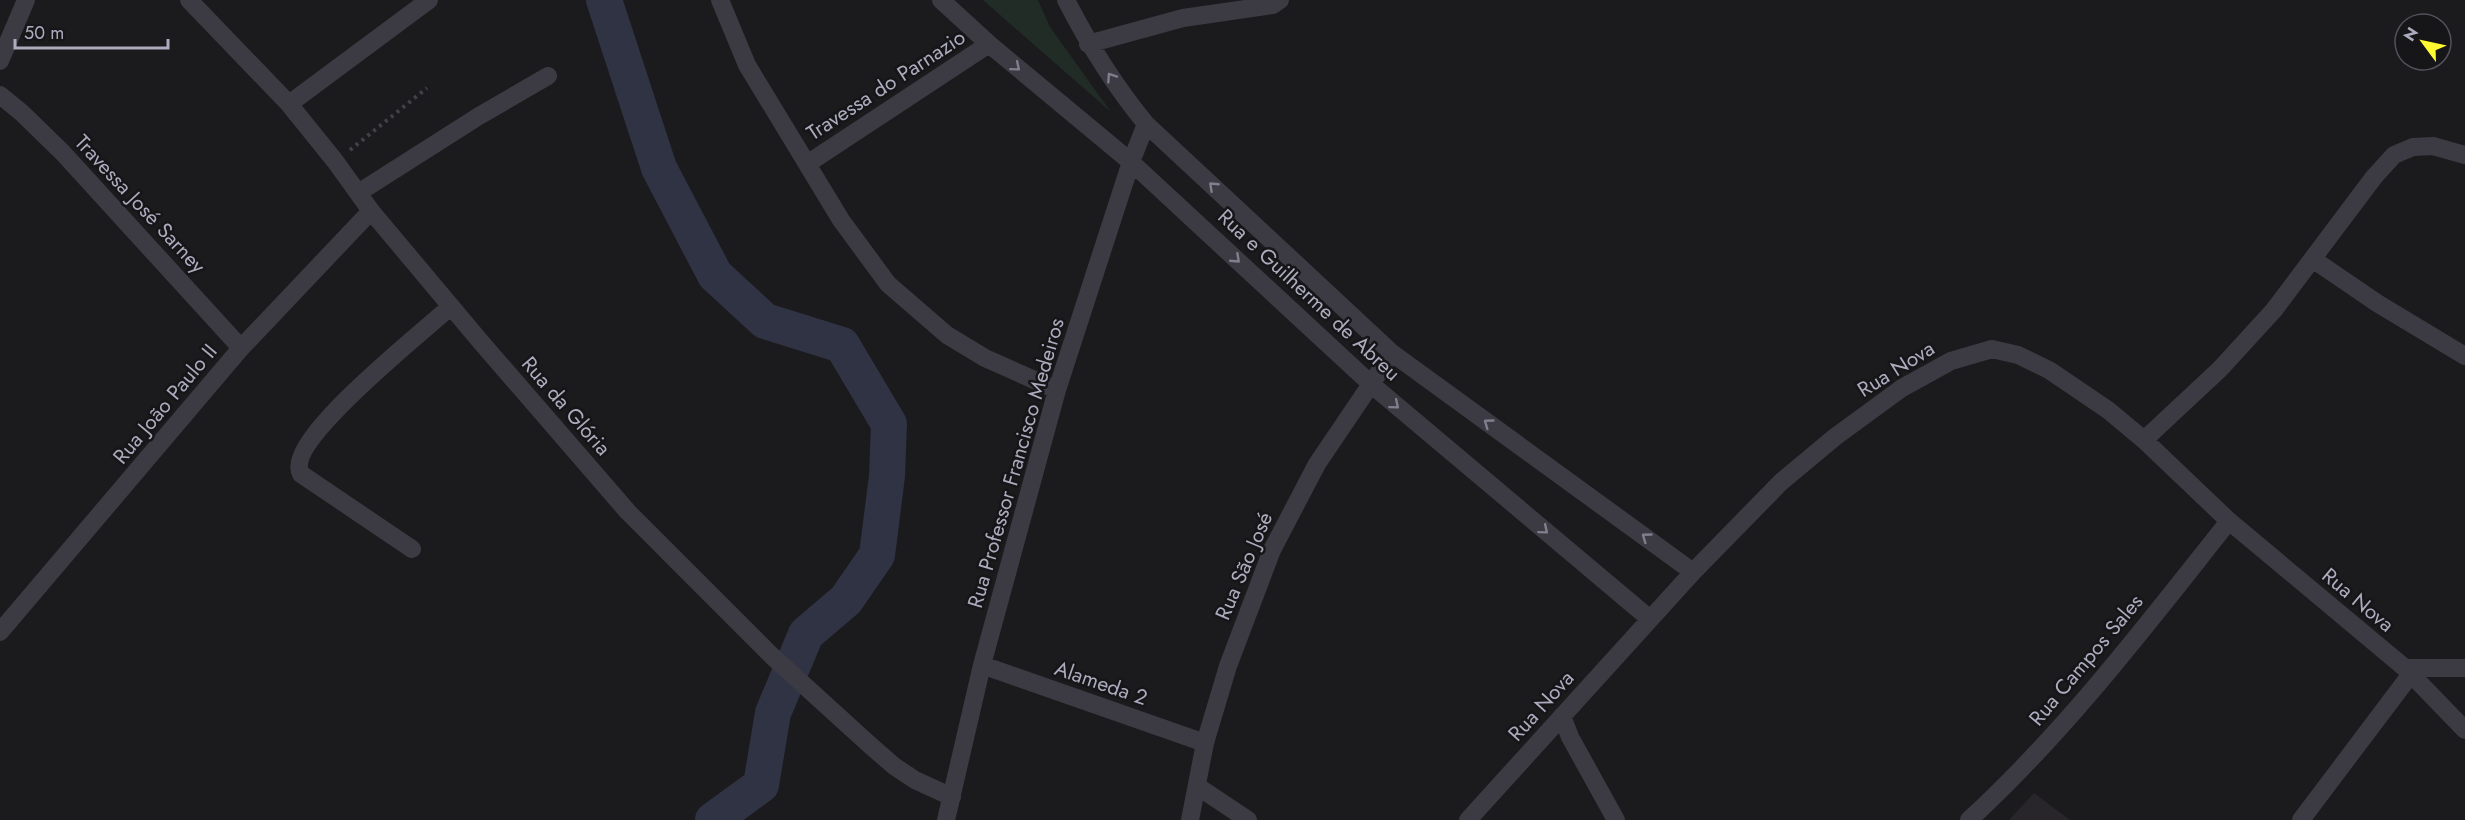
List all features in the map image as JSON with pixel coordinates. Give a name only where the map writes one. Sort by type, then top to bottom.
[{"type":"street","points":[[0,61],[26,0]]},
{"type":"street","name":"Rua da Glória","points":[[189,0],[214,23],[289,104],[335,161],[371,211],[628,512],[772,656],[894,766],[915,780],[952,798]]},
{"type":"street","points":[[289,104],[429,0]]},
{"type":"street","name":"Travessa do Parnazio","points":[[720,0],[747,65],[840,220],[888,284],[946,335],[985,358],[1057,390]]},
{"type":"street","name":"Rua e Guilherme de Abreu","points":[[941,0],[989,44],[1131,162],[1372,385],[1650,619]]},
{"type":"street","name":"Rua e Guilherme de Abreu","points":[[1066,0],[1088,44],[1124,97],[1146,124],[1392,353],[1693,572]]},
{"type":"street","points":[[1088,44],[1183,18],[1273,4],[1280,0]]},
{"type":"street","name":"Travessa do Parnazio","points":[[807,164],[989,44]]},
{"type":"street","points":[[358,193],[479,116],[548,76]]},
{"type":"street","name":"Travessa José Sarney","points":[[0,95],[63,153],[241,348]]},
{"type":"street","name":"Rua Professor Francisco Medeiros","points":[[946,820],[982,665],[1057,390],[1131,162],[1146,124]]},
{"type":"street","points":[[2144,440],[2244,343],[2313,260],[2374,177],[2394,155],[2403,149],[2433,146],[2465,155]]},
{"type":"street","name":"Rua João Paulo II","points":[[0,632],[241,348],[371,211]]},
{"type":"street","points":[[2313,260],[2465,356]]},
{"type":"street","points":[[412,549],[301,474],[298,462],[312,436],[330,416],[451,306]]},
{"type":"street","name":"Rua Nova","points":[[1468,820],[1693,572],[1781,482],[1834,437],[1928,371],[1973,353],[1992,349],[2018,354],[2049,370],[2098,403],[2144,440],[2229,521],[2408,671],[2465,730]]},
{"type":"street","name":"Rua São José","points":[[1190,820],[1205,743],[1228,666],[1272,550],[1317,464],[1340,426],[1372,385],[1392,353]]},
{"type":"street","name":"Rua Campos Sales","points":[[1969,820],[1997,794],[2077,707],[2229,521]]},
{"type":"street","name":"Alameda 2","points":[[982,665],[1205,743]]},
{"type":"street","points":[[2301,820],[2408,671],[2465,668]]},
{"type":"street","points":[[1562,716],[1570,737],[1616,820]]},
{"type":"street","points":[[1197,786],[1248,820]]},
{"type":"path","points":[[335,161],[386,123],[427,88]]},
{"type":"shaded area","points":[[983,0],[1038,0],[1050,27],[1111,112]]},
{"type":"shaded area","points":[[2034,793],[2070,820],[2009,820]]},
{"type":"waterway","points":[[604,0],[659,168],[715,275],[765,321],[842,345],[889,424],[887,476],[877,555],[846,600],[806,634],[773,713],[761,785],[713,820]]}]
